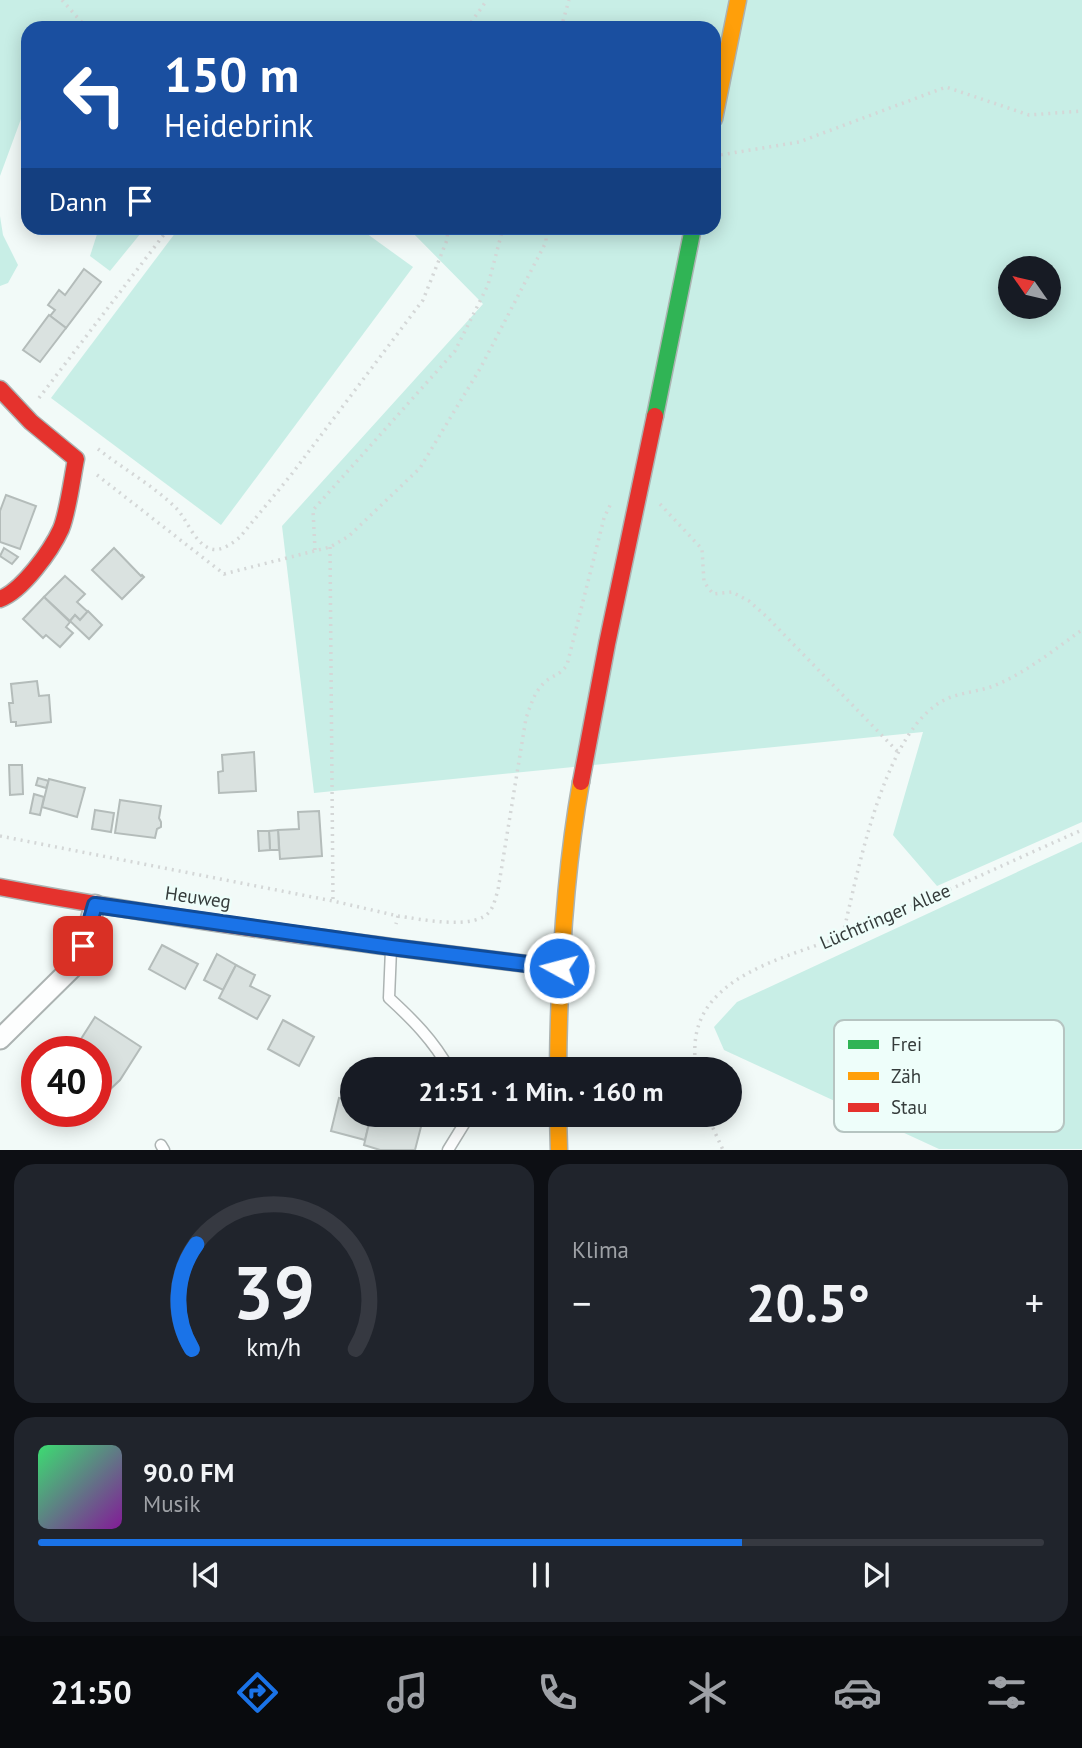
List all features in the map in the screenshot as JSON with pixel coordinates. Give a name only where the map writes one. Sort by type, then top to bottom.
[{"type":"main road","points":[[721,84],[738,0]]},
{"type":"main road","points":[[558,1057],[559,968],[575,816],[607,644],[692,235]]},
{"type":"main road","points":[[0,389],[31,422],[76,459],[61,529],[29,576],[11,596],[0,599]]},
{"type":"main road","name":"Heuweg","points":[[0,887],[95,905],[559,968]]},
{"type":"main road","points":[[558,1127],[559,1150]]},
{"type":"street","points":[[0,1039],[78,962],[95,905]]},
{"type":"lane","points":[[391,947],[389,998],[414,1021],[443,1057]]},
{"type":"lane","points":[[448,1150],[462,1127]]},
{"type":"path","points":[[62,0],[81,21]]},
{"type":"path","points":[[472,21],[486,0]]},
{"type":"path","points":[[563,21],[569,0]]},
{"type":"path","points":[[721,155],[799,142],[946,87],[1029,115],[1082,111]]},
{"type":"path","points":[[37,401],[164,235]]},
{"type":"path","points":[[96,447],[175,507],[201,542],[211,549],[232,544],[291,475],[423,300],[447,235]]},
{"type":"path","points":[[315,551],[313,510],[455,351],[488,285],[501,235]]},
{"type":"path","points":[[76,459],[224,573],[330,547],[349,536],[419,468],[481,367],[546,242],[546,235]]},
{"type":"path","points":[[0,836],[398,916],[450,922],[476,921],[490,912],[498,890],[526,718],[535,694],[547,679],[559,675],[567,665],[609,504],[615,495],[625,493],[639,495],[660,504],[702,549],[704,582],[713,594],[732,592],[749,601],[898,752]]},
{"type":"path","points":[[330,547],[333,901]]},
{"type":"path","points":[[843,936],[887,775],[904,740],[923,715],[937,703],[996,685],[1034,664],[1082,630]]},
{"type":"path","name":"Lüchtringer Allee","points":[[694,1057],[693,1045],[700,1018],[721,992],[749,973],[843,936],[1082,830]]},
{"type":"path","points":[[391,947],[398,916]]},
{"type":"path","points":[[712,1127],[723,1150]]},
{"type":"green space","points":[[0,0],[1082,0],[1082,822],[937,886],[893,835],[923,732],[314,793],[282,526],[483,304],[415,235],[721,235],[721,21],[21,21],[21,119],[0,176]]},
{"type":"green space","points":[[0,216],[3,235],[18,265],[8,283],[0,286]]},
{"type":"green space","points":[[97,235],[139,235],[110,271],[90,256]]},
{"type":"green space","points":[[174,235],[369,235],[413,267],[221,525],[51,398]]},
{"type":"green space","points":[[1082,842],[1082,1149],[939,1149],[902,1132],[1064,1132],[1064,1020],[834,1020],[834,1101],[724,1050],[714,1027],[737,1002]]},
{"type":"building","points":[[84,269],[101,282],[66,328],[50,316],[55,310],[48,305],[59,290],[65,295]]},
{"type":"building","points":[[49,315],[66,328],[40,362],[23,350]]},
{"type":"building","points":[[6,495],[36,506],[20,549],[0,542],[0,511]]},
{"type":"building","points":[[4,548],[18,557],[12,564],[0,556]]},
{"type":"building","points":[[114,548],[144,577],[122,599],[92,570]]},
{"type":"building","points":[[65,576],[85,594],[77,602],[88,612],[80,620],[75,615],[70,621],[44,597]]},
{"type":"building","points":[[44,597],[70,622],[66,627],[73,633],[60,647],[46,635],[43,638],[23,619]]},
{"type":"building","points":[[88,611],[102,625],[89,639],[70,621],[75,615],[80,620]]},
{"type":"building","points":[[37,681],[39,696],[49,695],[51,722],[16,726],[16,722],[11,722],[11,684]]},
{"type":"building","points":[[254,752],[256,791],[219,793],[218,772],[223,771],[222,755]]},
{"type":"building","points":[[9,765],[22,765],[23,794],[10,795]]},
{"type":"building","points":[[38,778],[49,781],[46,788],[36,785]]},
{"type":"building","points":[[49,779],[85,788],[77,817],[42,807]]},
{"type":"building","points":[[34,794],[44,797],[40,815],[30,813]]},
{"type":"building","points":[[120,800],[161,806],[161,827],[157,829],[155,838],[115,833]]},
{"type":"building","points":[[95,810],[114,813],[111,832],[92,829]]},
{"type":"building","points":[[319,811],[322,856],[280,859],[278,830],[299,829],[298,812]]},
{"type":"building","points":[[278,830],[279,850],[270,850],[269,831]]},
{"type":"building","points":[[258,831],[269,831],[270,850],[259,851]]},
{"type":"building","points":[[162,945],[198,964],[185,989],[149,969]]},
{"type":"building","points":[[217,954],[236,965],[223,990],[204,980]]},
{"type":"building","points":[[236,965],[255,975],[250,986],[270,996],[257,1019],[219,998]]},
{"type":"building","points":[[95,1017],[141,1047],[120,1080],[112,1088],[112,1036],[83,1036]]},
{"type":"building","points":[[283,1020],[314,1037],[299,1066],[268,1049]]},
{"type":"building","points":[[339,1098],[340,1127],[368,1127],[365,1140],[331,1131]]},
{"type":"building","points":[[368,1127],[421,1127],[415,1150],[380,1150],[364,1145]]},
{"type":"traffic: fast","points":[[655,416],[692,235]]},
{"type":"traffic: slow","points":[[721,84],[738,0]]},
{"type":"traffic: slow","points":[[558,1057],[564,925],[570,853],[581,782]]},
{"type":"traffic: slow","points":[[558,1127],[559,1150]]},
{"type":"traffic: jam","points":[[0,389],[31,422],[76,459],[61,529],[43,559],[26,579],[9,595],[0,599]]},
{"type":"traffic: jam","points":[[581,782],[655,416]]},
{"type":"traffic: jam","points":[[0,887],[209,922],[559,968]]},
{"type":"route","points":[[83,946],[95,905],[559,968]]}]
